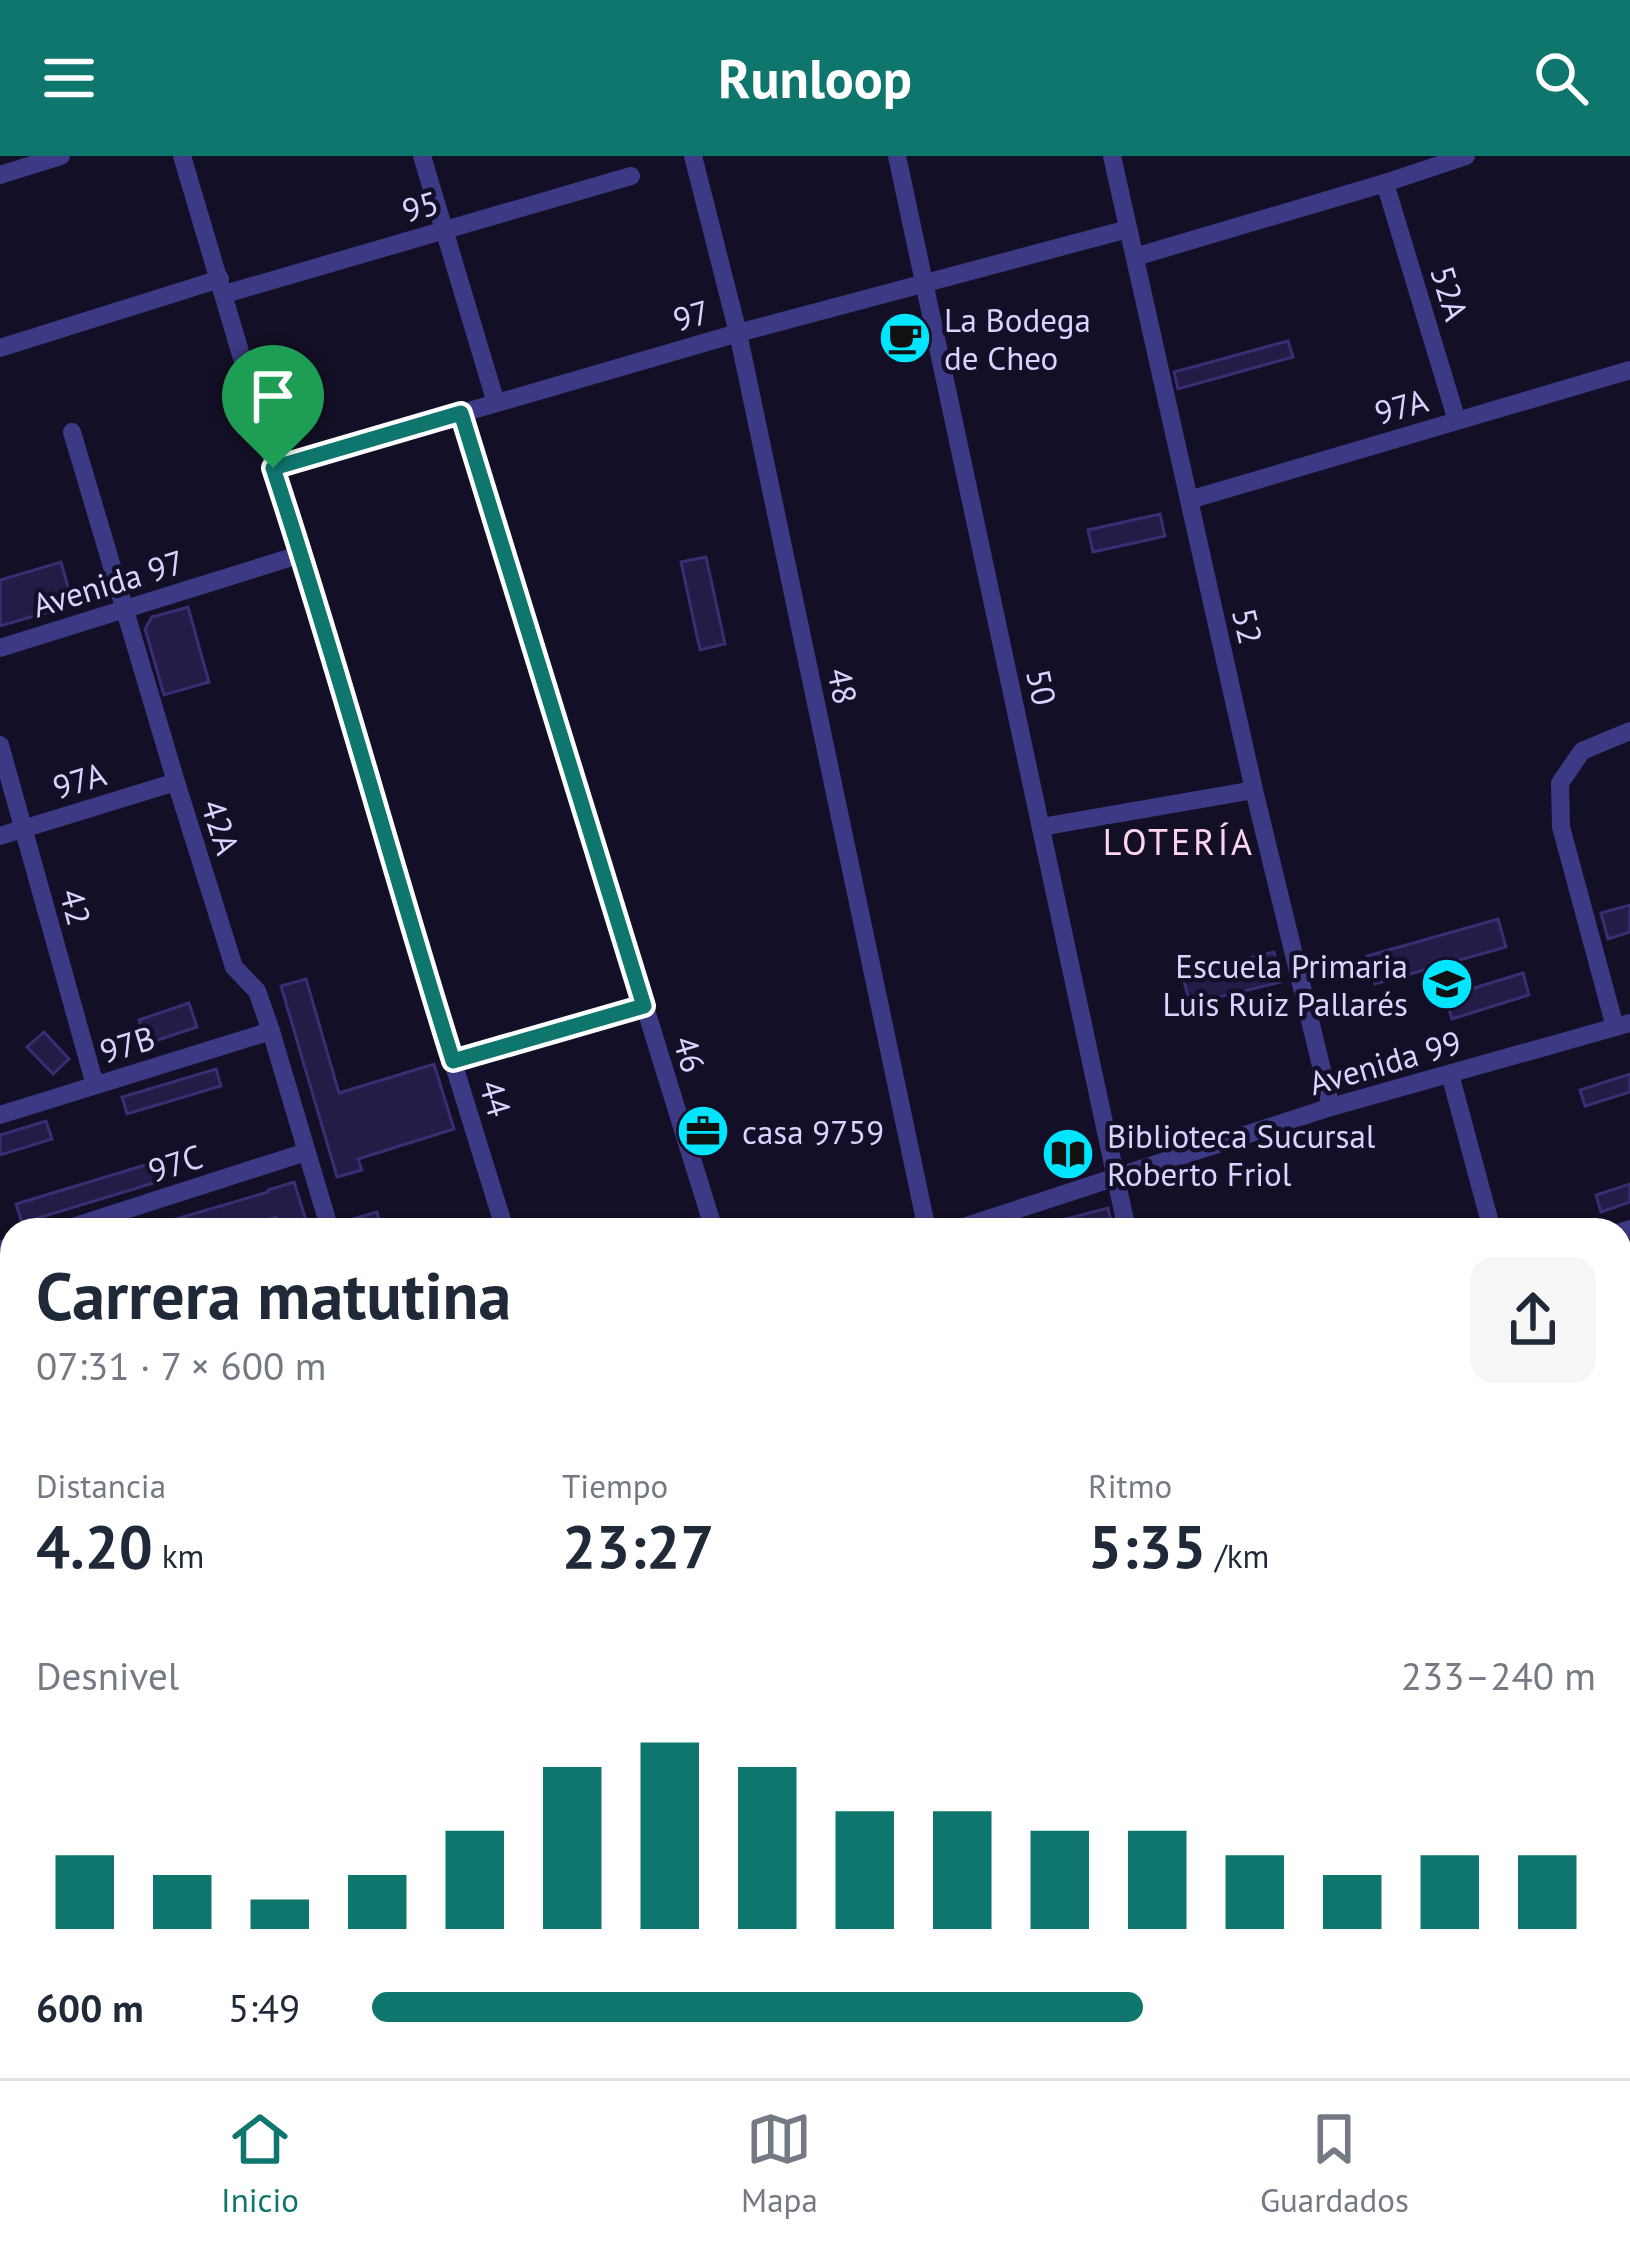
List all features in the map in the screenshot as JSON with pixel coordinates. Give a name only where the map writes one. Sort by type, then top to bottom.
[{"type":"street","points":[[0,175],[61,156]]},
{"type":"street","name":"44","points":[[182,156],[501,1218]]},
{"type":"street","points":[[422,156],[496,404]]},
{"type":"street","name":"48","points":[[693,156],[738,333],[924,1218]]},
{"type":"street","name":"50","points":[[897,156],[1124,1218]]},
{"type":"street","name":"52","points":[[1112,156],[1254,790],[1331,1107]]},
{"type":"street","points":[[1135,257],[1466,156]]},
{"type":"street","name":"95","points":[[0,348],[631,176]]},
{"type":"street","name":"52A","points":[[1385,183],[1457,421]]},
{"type":"street","name":"97","points":[[273,468],[924,281],[1128,229]]},
{"type":"street","name":"97A","points":[[1189,500],[1630,370]]},
{"type":"street","name":"46","points":[[461,413],[710,1218]]},
{"type":"street","name":"42A","points":[[72,432],[234,967],[257,991],[326,1218]]},
{"type":"street","name":"Avenida 97","points":[[0,647],[302,554]]},
{"type":"street","points":[[1623,1025],[1562,826],[1560,783],[1582,751],[1630,731]]},
{"type":"street","name":"42","points":[[0,745],[94,1085]]},
{"type":"street","name":"97A","points":[[0,836],[176,782]]},
{"type":"street","points":[[1041,827],[1254,790]]},
{"type":"street","points":[[453,1061],[644,1006]]},
{"type":"street","name":"Avenida 99","points":[[992,1218],[1331,1107],[1623,1025]]},
{"type":"street","name":"97B","points":[[0,1115],[271,1031]]},
{"type":"street","points":[[1450,1074],[1489,1218]]},
{"type":"street","name":"97C","points":[[101,1218],[307,1152]]},
{"type":"building","points":[[1288,341],[1293,357],[1178,389],[1174,372]]},
{"type":"building","points":[[1160,514],[1165,536],[1093,552],[1088,530]]},
{"type":"building","points":[[706,557],[725,644],[700,650],[681,562]]},
{"type":"building","points":[[61,562],[73,605],[0,626],[0,580]]},
{"type":"building","points":[[188,607],[209,682],[164,695],[145,629],[152,617]]},
{"type":"building","points":[[1630,905],[1630,932],[1608,939],[1601,913]]},
{"type":"building","points":[[1498,919],[1506,947],[1375,984],[1367,956]]},
{"type":"building","points":[[1274,952],[1281,982],[1190,1004],[1182,974]]},
{"type":"building","points":[[1523,973],[1529,995],[1452,1019],[1445,997]]},
{"type":"building","points":[[306,979],[339,1093],[434,1064],[454,1129],[358,1159],[362,1170],[337,1177],[281,986]]},
{"type":"building","points":[[189,1003],[197,1027],[146,1044],[139,1020]]},
{"type":"building","points":[[44,1032],[69,1059],[53,1074],[27,1047]]},
{"type":"building","points":[[216,1069],[221,1086],[127,1114],[122,1097]]},
{"type":"building","points":[[1630,1074],[1630,1092],[1585,1106],[1580,1090]]},
{"type":"building","points":[[46,1121],[52,1139],[0,1155],[0,1135]]},
{"type":"building","points":[[152,1163],[157,1182],[38,1218],[20,1218],[16,1204]]},
{"type":"building","points":[[294,1182],[305,1218],[179,1218],[268,1192]]},
{"type":"building","points":[[1630,1184],[1630,1202],[1601,1212],[1596,1195]]},
{"type":"building","points":[[1108,1208],[1110,1218],[1069,1218]]},
{"type":"place","name":"La Bodega de Cheo","points":[[905,338]]},
{"type":"place","name":"Escuela Primaria Luis Ruiz Pallarés","points":[[1447,984]]},
{"type":"place","name":"casa 9759","points":[[703,1131]]},
{"type":"place","name":"Biblioteca Sucursal Roberto Friol","points":[[1068,1154]]},
{"type":"district","name":"LOTERÍA","points":[[1179,841]]},
{"type":"route","points":[[461,413],[644,1006],[453,1061],[273,468],[461,413]]}]
